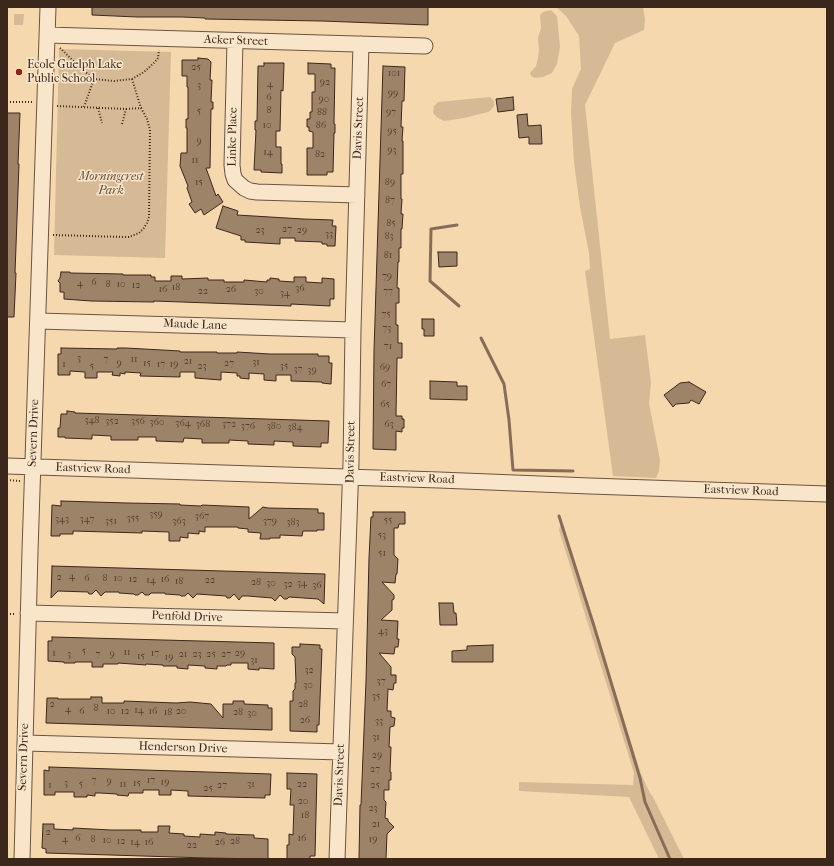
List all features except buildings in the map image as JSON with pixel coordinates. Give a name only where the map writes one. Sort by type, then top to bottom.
[{"type":"street","name":"Severn Drive","points":[[22,859],[25,743],[22,614],[33,467],[48,7]]},
{"type":"street","name":"Acker Street","points":[[47,35],[425,46]]},
{"type":"street","name":"Linke Place","points":[[235,41],[232,165],[235,180],[244,188],[256,192],[357,195]]},
{"type":"street","name":"Davis Street","points":[[337,859],[350,477],[361,44]]},
{"type":"street","name":"Maude Lane","points":[[38,321],[353,330]]},
{"type":"street","name":"Eastview Road","points":[[7,466],[827,494]]},
{"type":"street","name":"Penfold Drive","points":[[22,614],[345,621]]},
{"type":"street","name":"Henderson Drive","points":[[25,743],[341,752]]},
{"type":"path","points":[[59,46],[94,79],[114,81],[132,79],[144,72],[158,58],[159,49]]},
{"type":"path","points":[[84,107],[94,79]]},
{"type":"path","points":[[53,235],[134,236],[144,228],[147,223],[151,136],[150,125],[141,108],[132,79]]},
{"type":"path","points":[[7,102],[36,102]]},
{"type":"path","points":[[57,106],[126,109],[141,108]]},
{"type":"path","points":[[98,108],[102,123]]},
{"type":"path","points":[[122,124],[126,109]]},
{"type":"path","points":[[7,480],[20,481]]},
{"type":"path","points":[[7,614],[22,614]]},
{"type":"green space","points":[[556,7],[643,7],[645,19],[644,30],[615,43],[585,105],[610,339],[645,335],[651,383],[649,403],[660,460],[659,471],[656,478],[613,476],[585,271],[590,269],[589,253],[580,207],[574,162],[571,113],[572,89],[581,69],[579,36],[566,16]]},
{"type":"green space","points":[[551,10],[557,16],[560,47],[557,64],[552,73],[543,77],[535,78],[531,76],[530,73],[536,66],[538,58],[538,38],[541,28],[540,15],[543,12]]},
{"type":"green space","points":[[14,14],[24,14],[23,25],[14,25]]},
{"type":"green space","name":"Morningcrest Park","points":[[59,49],[171,52],[165,258],[54,255]]},
{"type":"green space","points":[[490,97],[494,101],[494,106],[488,112],[444,121],[433,113],[434,106],[438,102]]},
{"type":"green space","points":[[563,525],[641,774],[684,859],[659,859],[629,797],[519,791],[519,782],[633,785],[634,773],[559,530],[560,526]]},
{"type":"waterway","points":[[457,225],[431,229],[430,281],[459,306]]},
{"type":"waterway","points":[[481,338],[504,384],[509,420],[513,470],[573,471]]},
{"type":"waterway","points":[[559,516],[640,778],[645,802],[670,859]]},
{"type":"place","name":"Ecole Guelph Lake Public School","points":[[19,72]]}]
